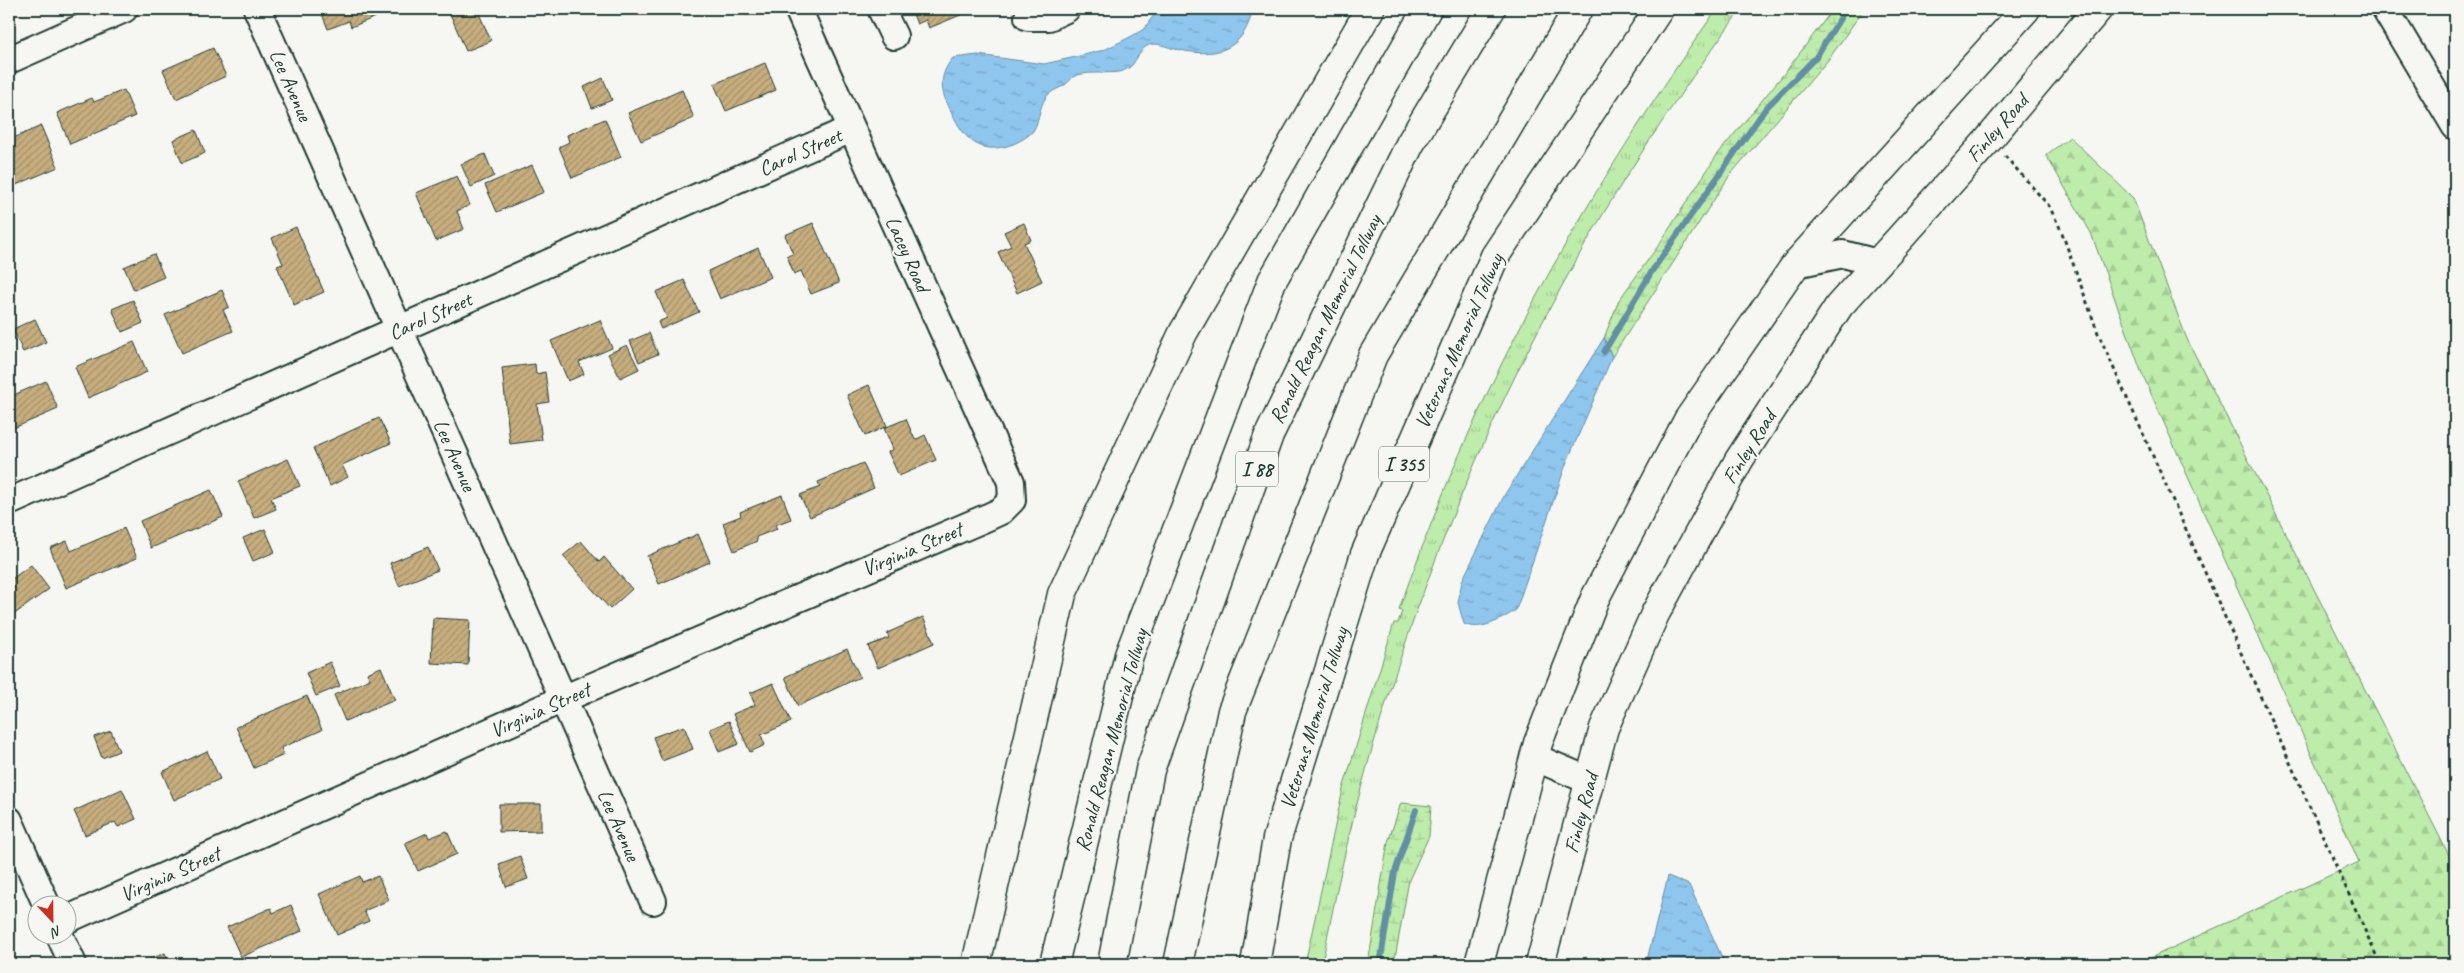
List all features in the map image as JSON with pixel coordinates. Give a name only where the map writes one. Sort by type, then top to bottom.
[{"type":"main road","points":[[976,964],[1062,594],[1183,333],[1370,9]]},
{"type":"main road","name":"Ronald Reagan Memorial Tollway","points":[[1054,964],[1129,655],[1272,281],[1427,9]]},
{"type":"main road","name":"Ronald Reagan Memorial Tollway","points":[[1112,964],[1150,770],[1269,436],[1410,144],[1491,9]]},
{"type":"main road","points":[[1178,964],[1232,711],[1373,355],[1578,9]]},
{"type":"main road","name":"Veterans Memorial Tollway","points":[[1255,964],[1277,839],[1365,554],[1495,256],[1660,9]]},
{"type":"main road","points":[[1479,964],[1534,757],[1595,598],[1688,420],[1796,264],[2026,9]]},
{"type":"main road","name":"Finley Road","points":[[1540,964],[1604,728],[1655,614],[1739,460],[1839,306],[1989,139],[2098,9]]},
{"type":"street","points":[[9,60],[124,9]]},
{"type":"street","name":"Lee Avenue","points":[[257,9],[653,901]]},
{"type":"street","name":"Lacey Road","points":[[798,9],[1011,482],[1012,500]]},
{"type":"street","points":[[881,9],[894,36]]},
{"type":"street","points":[[1028,17],[1049,17],[1066,9]]},
{"type":"street","points":[[2385,9],[2455,126]]},
{"type":"street","name":"Carol Street","points":[[9,502],[851,129]]},
{"type":"street","points":[[1796,264],[1843,254],[1878,263]]},
{"type":"street","name":"Virginia Street","points":[[78,915],[563,699],[988,517],[1001,511],[1012,500]]},
{"type":"street","points":[[1534,757],[1590,781]]},
{"type":"street","points":[[9,820],[42,896]]},
{"type":"street","points":[[64,946],[72,964]]},
{"type":"path","points":[[1989,139],[2049,206],[2061,230],[2098,333],[2380,964]]},
{"type":"green space","points":[[1717,9],[1741,9],[1647,144],[1583,248],[1533,341],[1477,458],[1428,578],[1386,701],[1355,813],[1337,888],[1322,964],[1305,964],[1343,789],[1394,623],[1398,623],[1402,611],[1399,609],[1432,520],[1459,455],[1523,322],[1582,215],[1614,162]]},
{"type":"green space","points":[[1833,9],[1864,9],[1828,60],[1730,175],[1612,357],[1604,338],[1619,300],[1658,246],[1717,155],[1787,70]]},
{"type":"green space","points":[[2070,137],[2133,198],[2187,339],[2455,867],[2455,964],[2137,964],[2359,862],[2141,371],[2091,233],[2046,155]]},
{"type":"green space","points":[[1401,803],[1431,806],[1429,836],[1409,880],[1394,964],[1368,964],[1388,842]]},
{"type":"water","points":[[1158,9],[1253,9],[1242,35],[1225,49],[1202,53],[1152,44],[1145,47],[1133,64],[1123,71],[1075,76],[1046,97],[1033,131],[1010,145],[995,148],[976,144],[962,131],[944,97],[942,79],[953,58],[978,55],[1044,64],[1067,59],[1104,50],[1132,36],[1144,29]]},
{"type":"water","points":[[1604,338],[1612,357],[1566,464],[1516,610],[1484,625],[1471,626],[1464,624],[1458,603],[1462,581],[1505,494]]},
{"type":"water","points":[[1668,876],[1689,885],[1725,964],[1646,964]]},
{"type":"building","points":[[320,9],[373,9],[376,17],[351,27],[349,21],[328,29]]},
{"type":"building","points":[[448,9],[477,9],[491,41],[466,51]]},
{"type":"building","points":[[911,9],[975,9],[929,28],[926,20],[917,24]]},
{"type":"building","points":[[213,48],[226,76],[176,99],[163,70]]},
{"type":"building","points":[[765,63],[776,90],[726,111],[714,84]]},
{"type":"building","points":[[603,78],[612,100],[592,108],[584,87]]},
{"type":"building","points":[[124,90],[135,116],[70,144],[57,113],[92,98],[94,102]]},
{"type":"building","points":[[682,90],[694,118],[641,141],[628,113]]},
{"type":"building","points":[[605,119],[621,157],[572,178],[559,147],[569,142],[567,135]]},
{"type":"building","points":[[41,126],[58,167],[9,188],[9,140]]},
{"type":"building","points":[[196,130],[205,153],[182,163],[173,140]]},
{"type":"building","points":[[485,154],[494,176],[471,187],[461,164]]},
{"type":"building","points":[[532,165],[544,192],[497,212],[485,185]]},
{"type":"building","points":[[457,176],[470,205],[457,211],[464,229],[436,241],[416,193]]},
{"type":"building","points":[[813,223],[839,283],[811,294],[801,271],[794,274],[787,256],[793,254],[785,235]]},
{"type":"building","points":[[1024,223],[1031,240],[1024,243],[1042,281],[1017,293],[998,252],[1011,246],[1004,232]]},
{"type":"building","points":[[296,227],[324,292],[294,305],[277,266],[283,264],[272,238]]},
{"type":"building","points":[[758,248],[771,277],[720,299],[708,271]]},
{"type":"building","points":[[154,254],[164,277],[134,290],[124,267]]},
{"type":"building","points":[[684,280],[699,312],[661,329],[658,322],[667,318],[656,292]]},
{"type":"building","points":[[222,290],[229,307],[223,310],[233,331],[182,353],[165,315]]},
{"type":"building","points":[[133,300],[143,323],[122,332],[112,309]]},
{"type":"building","points":[[35,319],[46,342],[23,352],[13,329]]},
{"type":"building","points":[[600,320],[612,348],[579,362],[584,374],[568,381],[551,341]]},
{"type":"building","points":[[649,333],[658,354],[639,362],[630,341]]},
{"type":"building","points":[[134,342],[147,372],[88,398],[75,367]]},
{"type":"building","points":[[627,345],[639,369],[620,378],[608,354]]},
{"type":"building","points":[[535,364],[536,374],[545,372],[549,402],[537,404],[542,440],[510,444],[502,368]]},
{"type":"building","points":[[46,381],[58,409],[9,430],[9,397]]},
{"type":"building","points":[[869,385],[887,426],[865,436],[847,395]]},
{"type":"building","points":[[379,418],[391,443],[342,465],[348,477],[330,486],[313,448]]},
{"type":"building","points":[[906,419],[915,440],[925,435],[936,460],[899,476],[888,452],[893,449],[884,428]]},
{"type":"building","points":[[288,459],[300,486],[271,498],[276,509],[254,518],[238,481]]},
{"type":"building","points":[[863,463],[874,488],[810,517],[800,495],[820,487],[818,482]]},
{"type":"building","points":[[211,490],[223,517],[151,548],[140,521]]},
{"type":"building","points":[[782,495],[791,519],[775,525],[777,529],[756,537],[757,541],[734,551],[723,523],[741,516],[740,512]]},
{"type":"building","points":[[124,528],[137,558],[66,588],[50,548],[67,541],[71,551]]},
{"type":"building","points":[[265,529],[275,552],[253,561],[243,538]]},
{"type":"building","points":[[698,534],[710,562],[659,584],[647,556]]},
{"type":"building","points":[[581,541],[599,562],[604,557],[632,589],[610,609],[563,556]]},
{"type":"building","points":[[428,547],[438,570],[399,586],[390,563]]},
{"type":"building","points":[[31,565],[49,589],[9,618],[9,581]]},
{"type":"building","points":[[923,617],[934,643],[878,668],[868,646],[889,638],[887,633]]},
{"type":"building","points":[[433,618],[470,620],[468,665],[431,663]]},
{"type":"building","points":[[847,649],[860,677],[798,706],[785,677]]},
{"type":"building","points":[[330,662],[340,686],[316,696],[306,673]]},
{"type":"building","points":[[381,667],[395,700],[345,721],[334,695],[370,679],[367,673]]},
{"type":"building","points":[[773,683],[791,722],[761,735],[765,745],[750,752],[733,714],[755,705],[750,693]]},
{"type":"building","points":[[307,696],[322,730],[281,748],[284,755],[254,768],[236,727]]},
{"type":"building","points":[[729,721],[739,744],[719,752],[710,729]]},
{"type":"building","points":[[684,726],[693,749],[662,761],[653,737]]},
{"type":"building","points":[[111,731],[119,751],[102,758],[94,737]]},
{"type":"building","points":[[207,751],[220,779],[174,800],[162,772]]},
{"type":"building","points":[[122,789],[136,819],[118,827],[115,822],[85,835],[74,811]]},
{"type":"building","points":[[499,804],[541,804],[541,831],[499,832]]},
{"type":"building","points":[[447,831],[457,854],[418,871],[405,843],[427,833],[429,838]]},
{"type":"building","points":[[520,856],[528,879],[506,887],[499,864]]},
{"type":"building","points":[[360,876],[362,882],[378,876],[389,900],[364,911],[369,921],[337,935],[319,894]]},
{"type":"building","points":[[291,905],[302,931],[241,957],[227,927],[271,908],[273,913]]},
{"type":"building","points":[[165,953],[170,964],[139,964]]},
{"type":"waterway","points":[[1604,352],[1652,271],[1766,108],[1816,57],[1846,9]]},
{"type":"waterway","points":[[1380,964],[1395,872],[1416,810]]}]
